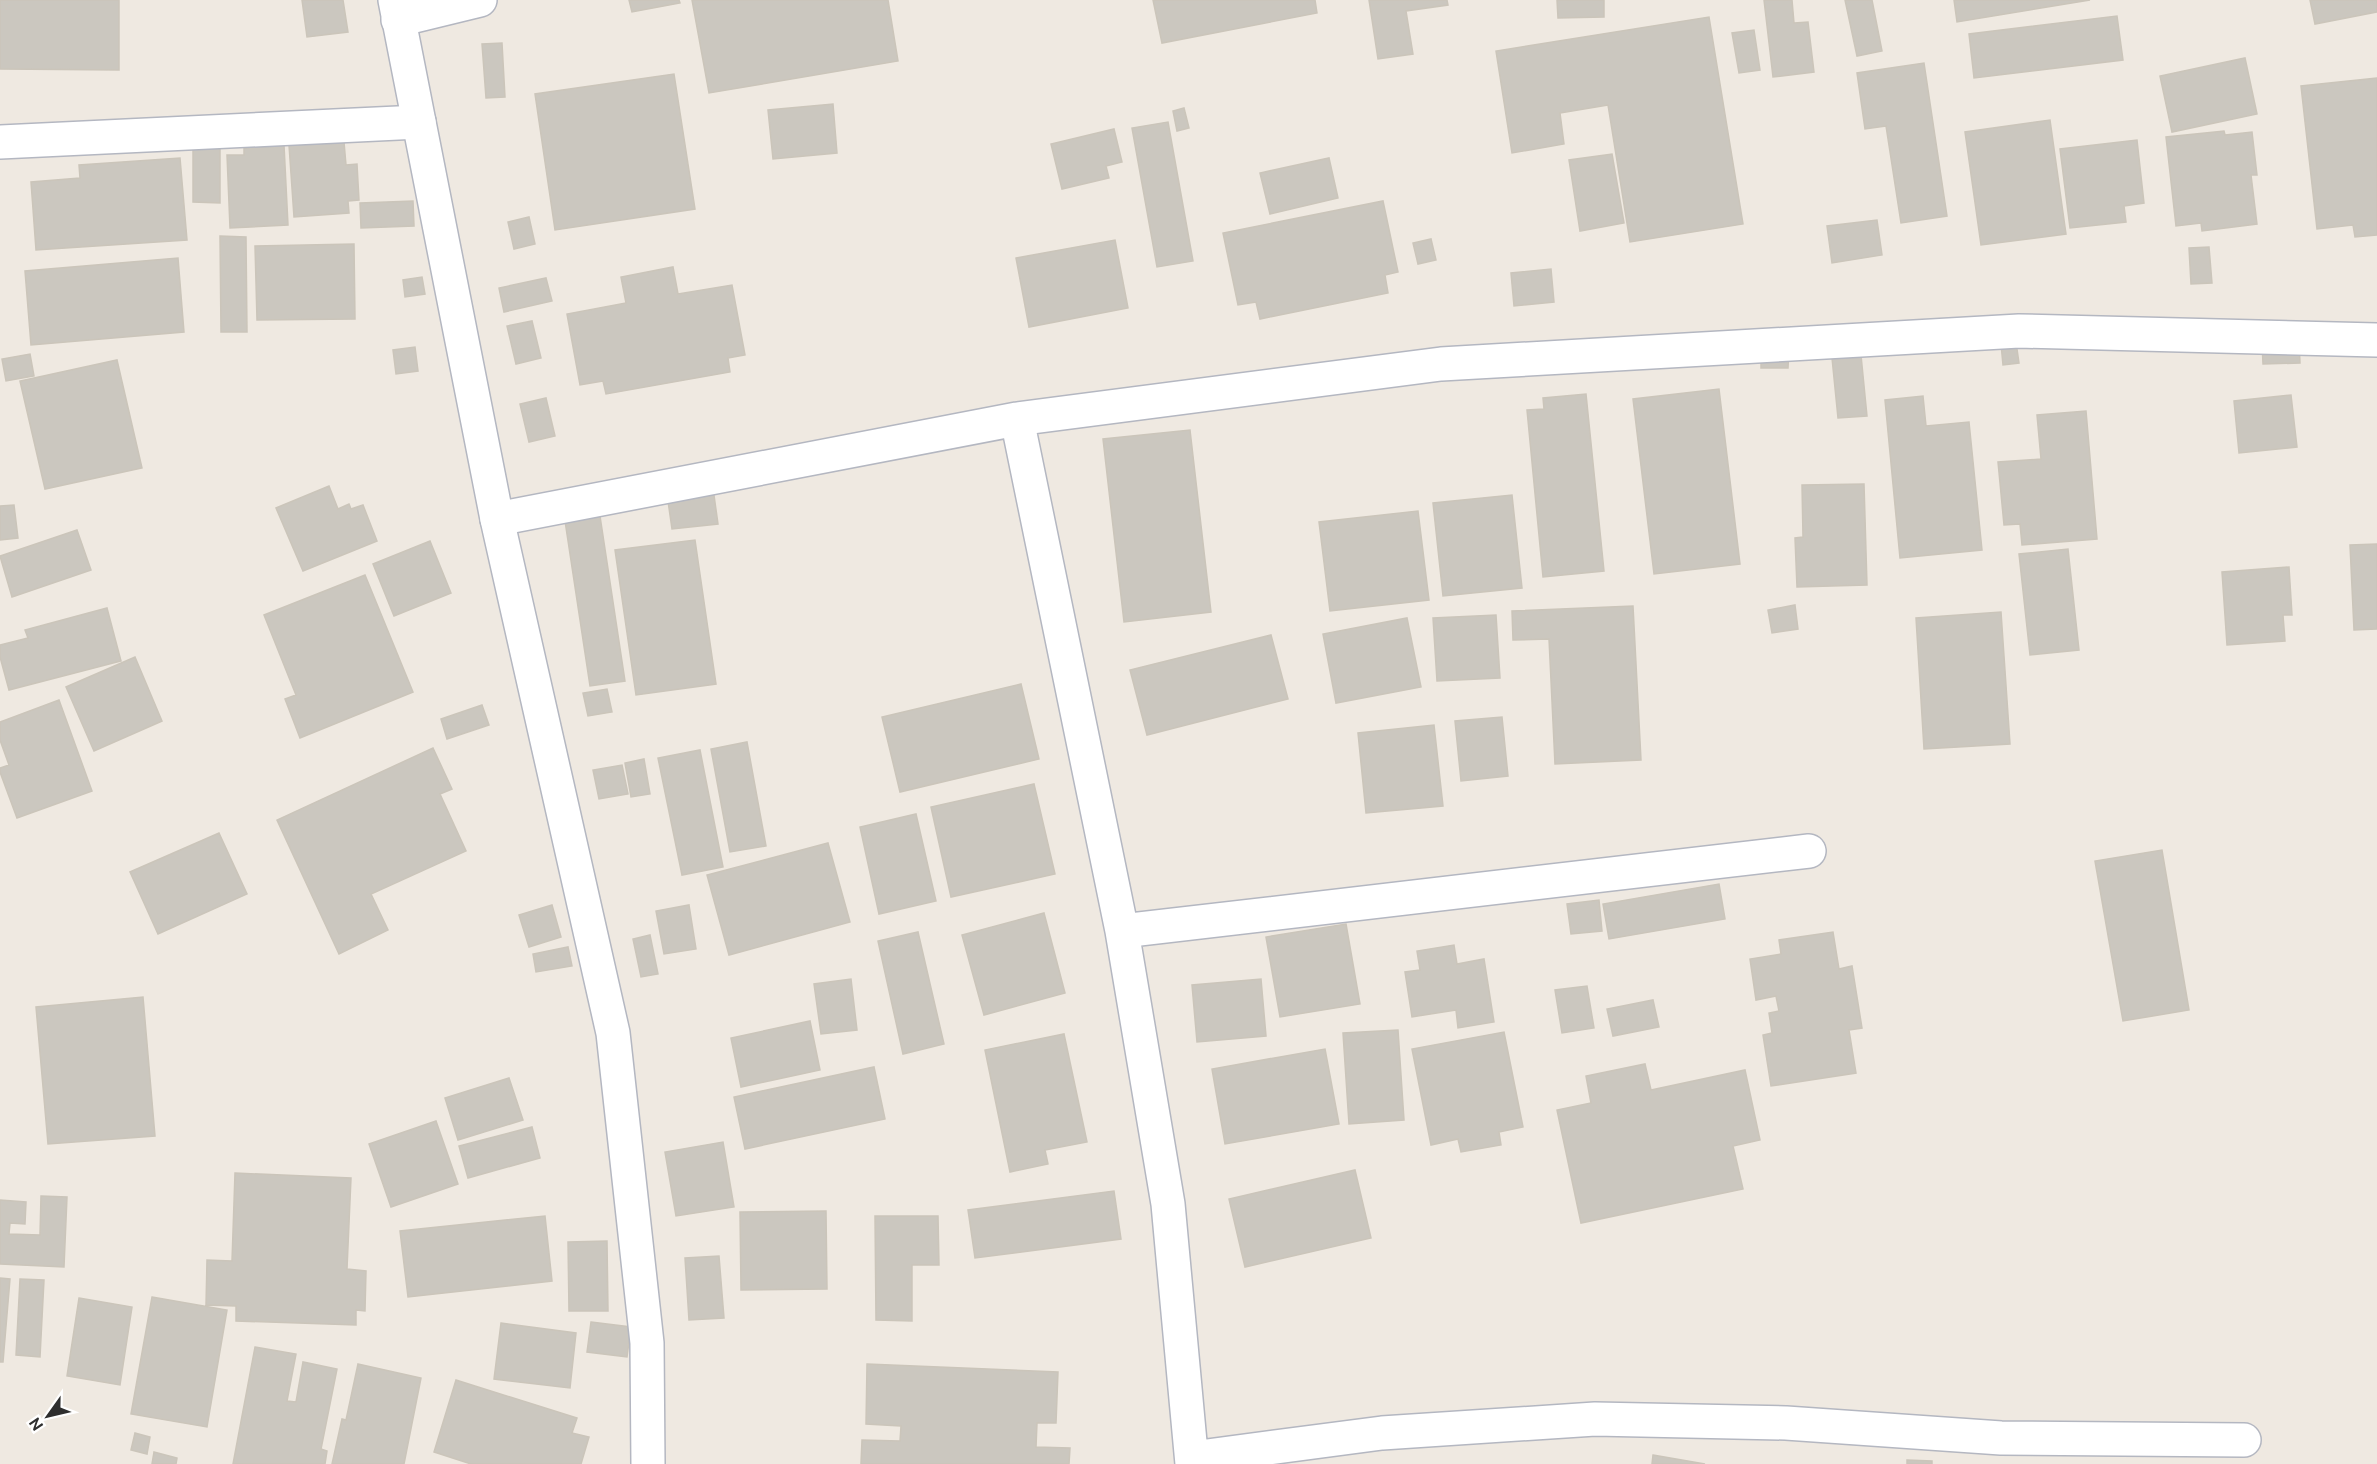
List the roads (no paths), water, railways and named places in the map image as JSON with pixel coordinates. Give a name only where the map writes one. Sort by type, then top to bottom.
[{"type":"street","points":[[480,0],[397,10],[497,519],[613,1033],[647,1343],[648,1464]]},
{"type":"street","points":[[0,142],[419,122]]},
{"type":"street","points":[[497,519],[1017,419],[1441,364],[2019,331],[2377,340]]},
{"type":"street","points":[[1017,419],[1122,931],[1168,1204],[1192,1461],[1382,1433],[1595,1419],[1786,1423],[2001,1438],[2244,1440]]},
{"type":"street","points":[[1122,931],[1809,850]]}]
